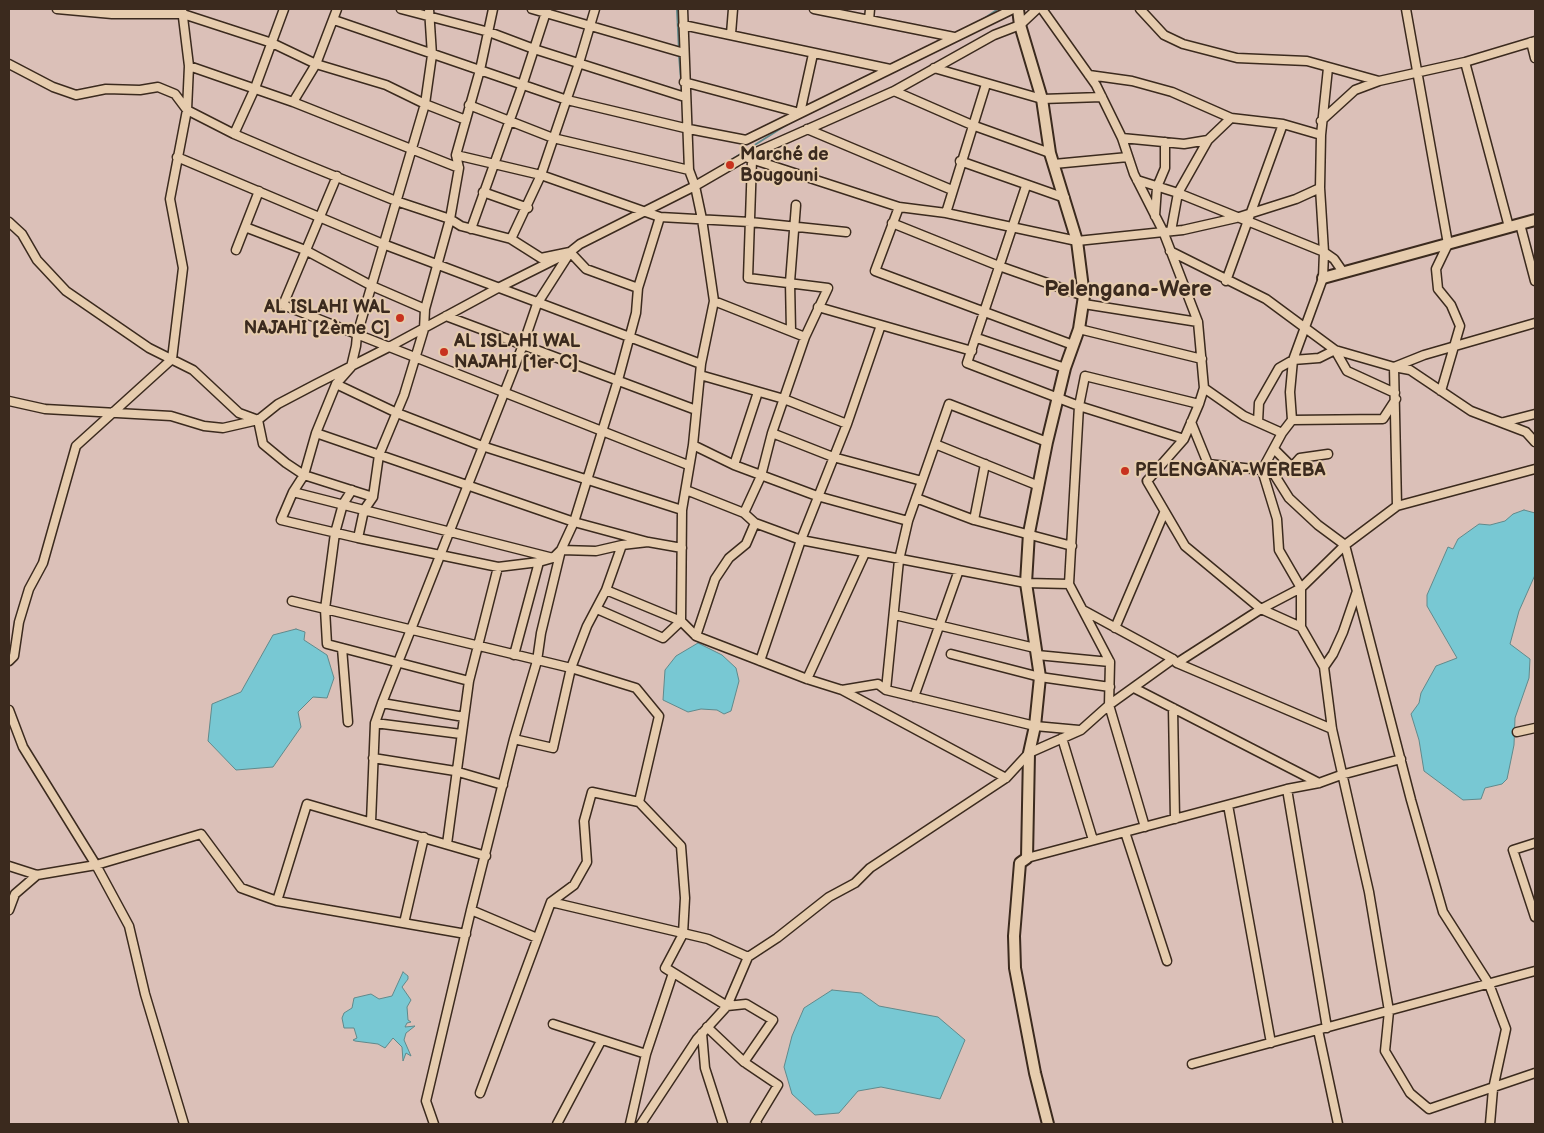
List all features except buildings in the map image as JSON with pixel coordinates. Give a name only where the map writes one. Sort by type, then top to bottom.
[{"type":"street","points":[[57,9],[112,14],[183,12],[272,43],[316,64],[386,85],[424,104],[466,120]]},
{"type":"street","points":[[234,134],[255,88],[284,9]]},
{"type":"street","points":[[293,102],[316,64],[337,9]]},
{"type":"street","points":[[401,9],[429,11],[534,49],[685,97]]},
{"type":"street","points":[[358,538],[364,510],[373,497],[379,455],[397,412],[424,329],[425,309],[450,219],[459,168],[456,155],[480,70],[493,9]]},
{"type":"street","points":[[532,9],[546,11],[590,26],[684,53]]},
{"type":"street","points":[[511,239],[528,208],[541,175],[567,100],[595,9]]},
{"type":"street","points":[[597,609],[664,638],[681,621],[682,510],[688,465],[693,445],[701,364],[714,301],[702,219],[695,186],[689,170],[689,129],[684,82],[681,9]]},
{"type":"street","points":[[731,34],[733,9]]},
{"type":"street","points":[[814,9],[954,37]]},
{"type":"street","points":[[869,20],[870,9]]},
{"type":"street","points":[[334,20],[567,100],[689,129],[746,140],[1012,9]]},
{"type":"street","points":[[1018,9],[1020,25],[1042,99],[1050,153],[1077,242],[1084,300],[1079,329],[1065,368],[1047,442],[1029,533],[1026,583],[1040,677],[1034,726],[1028,753],[1027,858]]},
{"type":"street","points":[[9,400],[45,409],[171,416],[204,426],[223,428],[258,420],[278,404],[390,348],[498,288],[570,252],[580,244],[807,129],[894,91],[994,35],[1020,25],[1037,9]]},
{"type":"street","points":[[1042,9],[1102,96],[1122,138],[1137,180],[1155,216],[1167,231]]},
{"type":"street","points":[[1140,9],[1164,35],[1183,44],[1237,58],[1307,61],[1379,81]]},
{"type":"street","points":[[1406,9],[1416,74],[1448,244],[1436,269],[1438,289],[1451,305],[1460,326],[1441,391]]},
{"type":"street","points":[[429,11],[432,55],[424,104],[357,334],[351,367],[336,384],[316,433],[304,475],[293,492],[281,520],[498,567],[539,562],[553,558],[561,550],[596,551],[648,542]]},
{"type":"street","points":[[471,229],[522,86],[546,11]]},
{"type":"street","points":[[9,661],[14,656],[19,622],[29,589],[43,563],[76,446],[116,412],[172,359],[183,268],[170,199],[187,110],[189,66],[183,12]]},
{"type":"street","points":[[683,25],[731,34],[813,54],[890,68]]},
{"type":"street","points":[[1321,121],[1355,90],[1379,81],[1465,62],[1533,41],[1535,58]]},
{"type":"street","points":[[800,113],[813,54]]},
{"type":"street","points":[[1465,62],[1509,227]]},
{"type":"street","points":[[9,64],[54,87],[76,95],[106,89],[140,90],[158,88],[175,94],[187,110],[234,134],[396,201],[450,219],[471,229],[511,239],[541,258],[570,252]]},
{"type":"street","points":[[189,66],[293,102],[459,168]]},
{"type":"street","points":[[934,68],[1042,99],[1102,96]]},
{"type":"street","points":[[1262,470],[1282,433],[1292,420],[1290,392],[1293,360],[1323,278],[1324,252],[1320,188],[1321,121],[1328,68]]},
{"type":"street","points":[[1089,75],[1132,81],[1172,92],[1231,118],[1283,124],[1321,135]]},
{"type":"street","points":[[684,82],[800,113]]},
{"type":"street","points":[[946,212],[960,161],[986,84]]},
{"type":"street","points":[[894,91],[972,125],[1050,153]]},
{"type":"street","points":[[470,105],[553,138],[689,170]]},
{"type":"street","points":[[1231,118],[1208,140],[1178,193],[1167,231],[1170,252],[1198,322],[1204,388],[1184,438],[1147,481],[1185,546],[1261,609],[1301,627]]},
{"type":"street","points":[[1226,281],[1249,213],[1283,124]]},
{"type":"street","points":[[807,129],[952,190]]},
{"type":"street","points":[[1122,138],[1184,144],[1208,140]]},
{"type":"street","points":[[1155,216],[1158,187],[1165,168],[1165,142]]},
{"type":"street","points":[[456,155],[541,175],[660,217],[750,222],[846,232]]},
{"type":"street","points":[[1054,164],[1128,157]]},
{"type":"street","points":[[177,158],[383,244],[537,304],[701,364]]},
{"type":"street","points":[[749,159],[899,207],[946,212],[1013,229],[1077,242],[1167,231],[1236,218],[1296,199],[1320,188]]},
{"type":"street","points":[[744,513],[761,476],[772,433],[805,337],[828,288],[748,278],[750,222],[749,159]]},
{"type":"street","points":[[960,161],[1026,186],[1065,198]]},
{"type":"street","points":[[337,176],[283,305],[688,465]]},
{"type":"street","points":[[1137,180],[1178,193],[1324,252],[1334,259],[1343,272]]},
{"type":"street","points":[[1026,186],[977,338],[967,363],[1079,406],[1184,438]]},
{"type":"street","points":[[236,250],[259,191]]},
{"type":"street","points":[[483,192],[528,208]]},
{"type":"street","points":[[792,331],[790,282],[796,206]]},
{"type":"street","points":[[899,207],[875,272],[1073,345]]},
{"type":"street","points":[[434,1124],[426,1101],[514,739],[537,661],[540,633],[561,550],[574,522],[586,478],[618,380],[630,338],[638,288],[660,217]]},
{"type":"street","points":[[1323,278],[1535,220]]},
{"type":"street","points":[[9,222],[22,234],[37,260],[66,291],[149,348],[193,370],[239,413],[258,420]]},
{"type":"street","points":[[892,223],[1084,300],[1198,322]]},
{"type":"street","points":[[1520,224],[1535,281]]},
{"type":"street","points":[[245,227],[305,250],[372,286],[425,309]]},
{"type":"street","points":[[570,252],[586,269],[638,288]]},
{"type":"street","points":[[371,822],[375,723],[382,702],[466,485],[523,345],[537,304],[570,252]]},
{"type":"street","points":[[1170,252],[1266,299],[1335,350],[1410,370],[1471,411],[1526,432],[1535,442]]},
{"type":"street","points":[[714,301],[805,337]]},
{"type":"street","points":[[818,307],[972,351]]},
{"type":"street","points":[[446,316],[696,410]]},
{"type":"street","points":[[1394,367],[1424,355],[1535,323]]},
{"type":"street","points":[[760,661],[801,540],[847,424],[881,325]]},
{"type":"street","points":[[1079,329],[1202,359]]},
{"type":"street","points":[[977,338],[1065,368]]},
{"type":"street","points":[[1258,422],[1259,403],[1279,368],[1293,360],[1319,358],[1335,350]]},
{"type":"street","points":[[1335,350],[1347,371],[1396,396]]},
{"type":"street","points":[[1394,367],[1396,396],[1396,506]]},
{"type":"street","points":[[700,375],[784,399],[847,424]]},
{"type":"street","points":[[1145,827],[1110,705],[1110,662],[1069,584],[1079,406],[1085,376],[1199,404]]},
{"type":"street","points":[[336,384],[397,412],[482,446],[682,510]]},
{"type":"street","points":[[1204,388],[1244,416],[1282,433]]},
{"type":"street","points":[[734,465],[758,392]]},
{"type":"street","points":[[1292,420],[1383,419],[1396,396]]},
{"type":"street","points":[[886,690],[899,560],[908,521],[949,404],[1047,442]]},
{"type":"street","points":[[1504,422],[1535,414]]},
{"type":"street","points":[[258,420],[263,444],[304,475],[373,497]]},
{"type":"street","points":[[1191,422],[1208,464],[1262,470]]},
{"type":"street","points":[[316,433],[574,522],[648,542],[682,548]]},
{"type":"street","points":[[772,433],[833,457],[922,481]]},
{"type":"street","points":[[935,444],[1039,486]]},
{"type":"street","points":[[693,445],[734,465],[817,496],[908,521]]},
{"type":"street","points":[[1274,449],[1292,467],[1300,458],[1328,454]]},
{"type":"street","points":[[1267,463],[1290,498],[1318,525],[1345,545],[1443,912],[1489,984],[1506,1028],[1492,1089],[1490,1124]]},
{"type":"street","points":[[974,520],[985,464]]},
{"type":"street","points":[[642,1124],[705,1030],[727,1006],[748,957],[777,938],[829,897],[855,883],[870,868],[1006,778],[1028,753],[1081,730],[1110,705],[1175,661],[1261,609],[1300,588],[1345,545],[1396,506],[1535,469]]},
{"type":"street","points":[[1262,470],[1276,519],[1279,550],[1300,588],[1301,627],[1324,667],[1332,729],[1369,892],[1389,1011],[1385,1051],[1410,1093],[1429,1108],[1534,1074]]},
{"type":"street","points":[[352,490],[343,504],[335,533],[325,610],[326,644],[469,681]]},
{"type":"street","points":[[686,490],[744,513],[755,523],[801,540],[1026,583],[1069,584]]},
{"type":"street","points":[[293,492],[553,558]]},
{"type":"street","points":[[916,498],[974,520],[1029,533],[1072,546]]},
{"type":"street","points":[[1115,628],[1164,513]]},
{"type":"street","points":[[696,636],[715,579],[729,558],[746,544],[755,523]]},
{"type":"street","points":[[514,739],[553,748],[571,668],[587,626],[606,590],[622,545]]},
{"type":"street","points":[[807,679],[865,553]]},
{"type":"street","points":[[514,655],[539,562]]},
{"type":"street","points":[[447,844],[455,771],[469,681],[498,567]]},
{"type":"street","points":[[914,696],[958,570]]},
{"type":"street","points":[[606,590],[681,621],[696,636],[807,679],[842,690],[1006,778]]},
{"type":"street","points":[[1324,667],[1333,654],[1343,632],[1357,590]]},
{"type":"street","points":[[292,601],[571,668],[636,688],[659,716],[639,802]]},
{"type":"street","points":[[1082,610],[1175,661],[1332,729]]},
{"type":"street","points":[[895,615],[1036,652],[1110,662]]},
{"type":"street","points":[[342,648],[348,722]]},
{"type":"street","points":[[951,654],[1040,677],[1110,687]]},
{"type":"street","points":[[842,690],[878,684],[886,690],[902,696],[914,696],[1034,726],[1081,730]]},
{"type":"street","points":[[1134,688],[1320,783]]},
{"type":"street","points":[[382,702],[464,717]]},
{"type":"street","points":[[1173,708],[1175,819]]},
{"type":"street","points":[[9,710],[24,747],[96,865],[129,926],[145,994],[184,1124]]},
{"type":"street","points":[[375,723],[461,734]]},
{"type":"street","points":[[1517,732],[1535,728]]},
{"type":"street","points":[[1062,738],[1093,840]]},
{"type":"street","points":[[373,758],[455,771],[503,785]]},
{"type":"street","points":[[1048,1124],[1035,1073],[1015,968],[1016,904],[1020,863],[1027,858],[1287,789],[1320,783],[1341,775],[1401,759]]},
{"type":"street","points":[[1287,789],[1327,1028]]},
{"type":"street","points":[[480,1093],[551,902],[574,885],[587,862],[584,821],[592,792],[639,802],[681,846],[685,898],[683,934],[665,968]]},
{"type":"street","points":[[277,900],[307,804],[486,856]]},
{"type":"street","points":[[1228,805],[1272,1043]]},
{"type":"street","points":[[1125,832],[1167,961]]},
{"type":"street","points":[[9,866],[37,875],[96,865],[201,834],[241,888],[277,900],[466,934]]},
{"type":"street","points":[[404,923],[424,837]]},
{"type":"street","points":[[1535,844],[1514,850],[1535,917]]},
{"type":"street","points":[[9,910],[15,894],[37,875]]},
{"type":"street","points":[[551,902],[708,939],[748,957]]},
{"type":"street","points":[[471,910],[537,938]]},
{"type":"street","points":[[665,968],[727,1006],[746,1004],[773,1020],[744,1062]]},
{"type":"street","points":[[630,1124],[646,1054],[673,973],[665,968]]},
{"type":"street","points":[[1192,1064],[1535,971]]},
{"type":"street","points":[[553,1024],[646,1054]]},
{"type":"street","points":[[705,1030],[744,1062],[778,1085],[755,1123],[757,1124]]},
{"type":"street","points":[[705,1030],[705,1068],[723,1124]]},
{"type":"street","points":[[1318,1030],[1338,1124]]},
{"type":"street","points":[[557,1124],[601,1041]]},
{"type":"water","points":[[1524,510],[1535,513],[1535,575],[1519,611],[1510,644],[1530,659],[1529,678],[1515,718],[1514,745],[1507,779],[1502,784],[1485,788],[1481,799],[1463,800],[1424,771],[1419,740],[1411,714],[1419,703],[1421,693],[1436,666],[1457,658],[1427,606],[1427,595],[1448,547],[1453,549],[1458,539],[1479,524],[1490,525],[1505,521],[1513,514]]},
{"type":"water","points":[[296,629],[305,632],[304,640],[327,655],[334,678],[327,698],[313,697],[298,712],[301,727],[273,767],[236,770],[208,741],[212,704],[241,692],[273,635]]},
{"type":"water","points":[[698,643],[722,655],[736,668],[739,681],[731,711],[724,714],[717,710],[701,709],[688,712],[663,700],[665,670],[676,656]]},
{"type":"water","points":[[403,972],[408,976],[408,979],[402,987],[411,1000],[407,1007],[408,1020],[411,1022],[407,1023],[405,1027],[415,1026],[406,1033],[404,1040],[411,1056],[406,1053],[403,1061],[402,1047],[393,1038],[385,1048],[378,1044],[355,1041],[353,1040],[357,1038],[354,1028],[344,1028],[342,1018],[344,1013],[352,1008],[354,998],[371,994],[379,999],[392,996]]},
{"type":"water","points":[[832,990],[861,993],[879,1006],[938,1017],[965,1040],[940,1099],[881,1087],[858,1091],[839,1113],[815,1115],[792,1094],[784,1067],[792,1036],[804,1008]]},
{"type":"waterway","points":[[677,9],[679,50]]},
{"type":"waterway","points":[[982,20],[998,9]]},
{"type":"waterway","points":[[679,55],[682,92]]},
{"type":"waterway","points":[[850,85],[861,79]]},
{"type":"waterway","points":[[712,172],[791,122]]},
{"type":"waterway","points":[[692,164],[695,176]]},
{"type":"place","name":"Marché de Bougouni","points":[[730,165]]},
{"type":"place","name":"AL ISLAHI WAL NAJAHI [2ème C]","points":[[400,318]]},
{"type":"place","name":"AL ISLAHI WAL NAJAHI [1er C]","points":[[444,352]]},
{"type":"place","name":"PELENGANA-WEREBA","points":[[1125,471]]},
{"type":"district","name":"Pelengana-Were","points":[[1128,290]]}]
